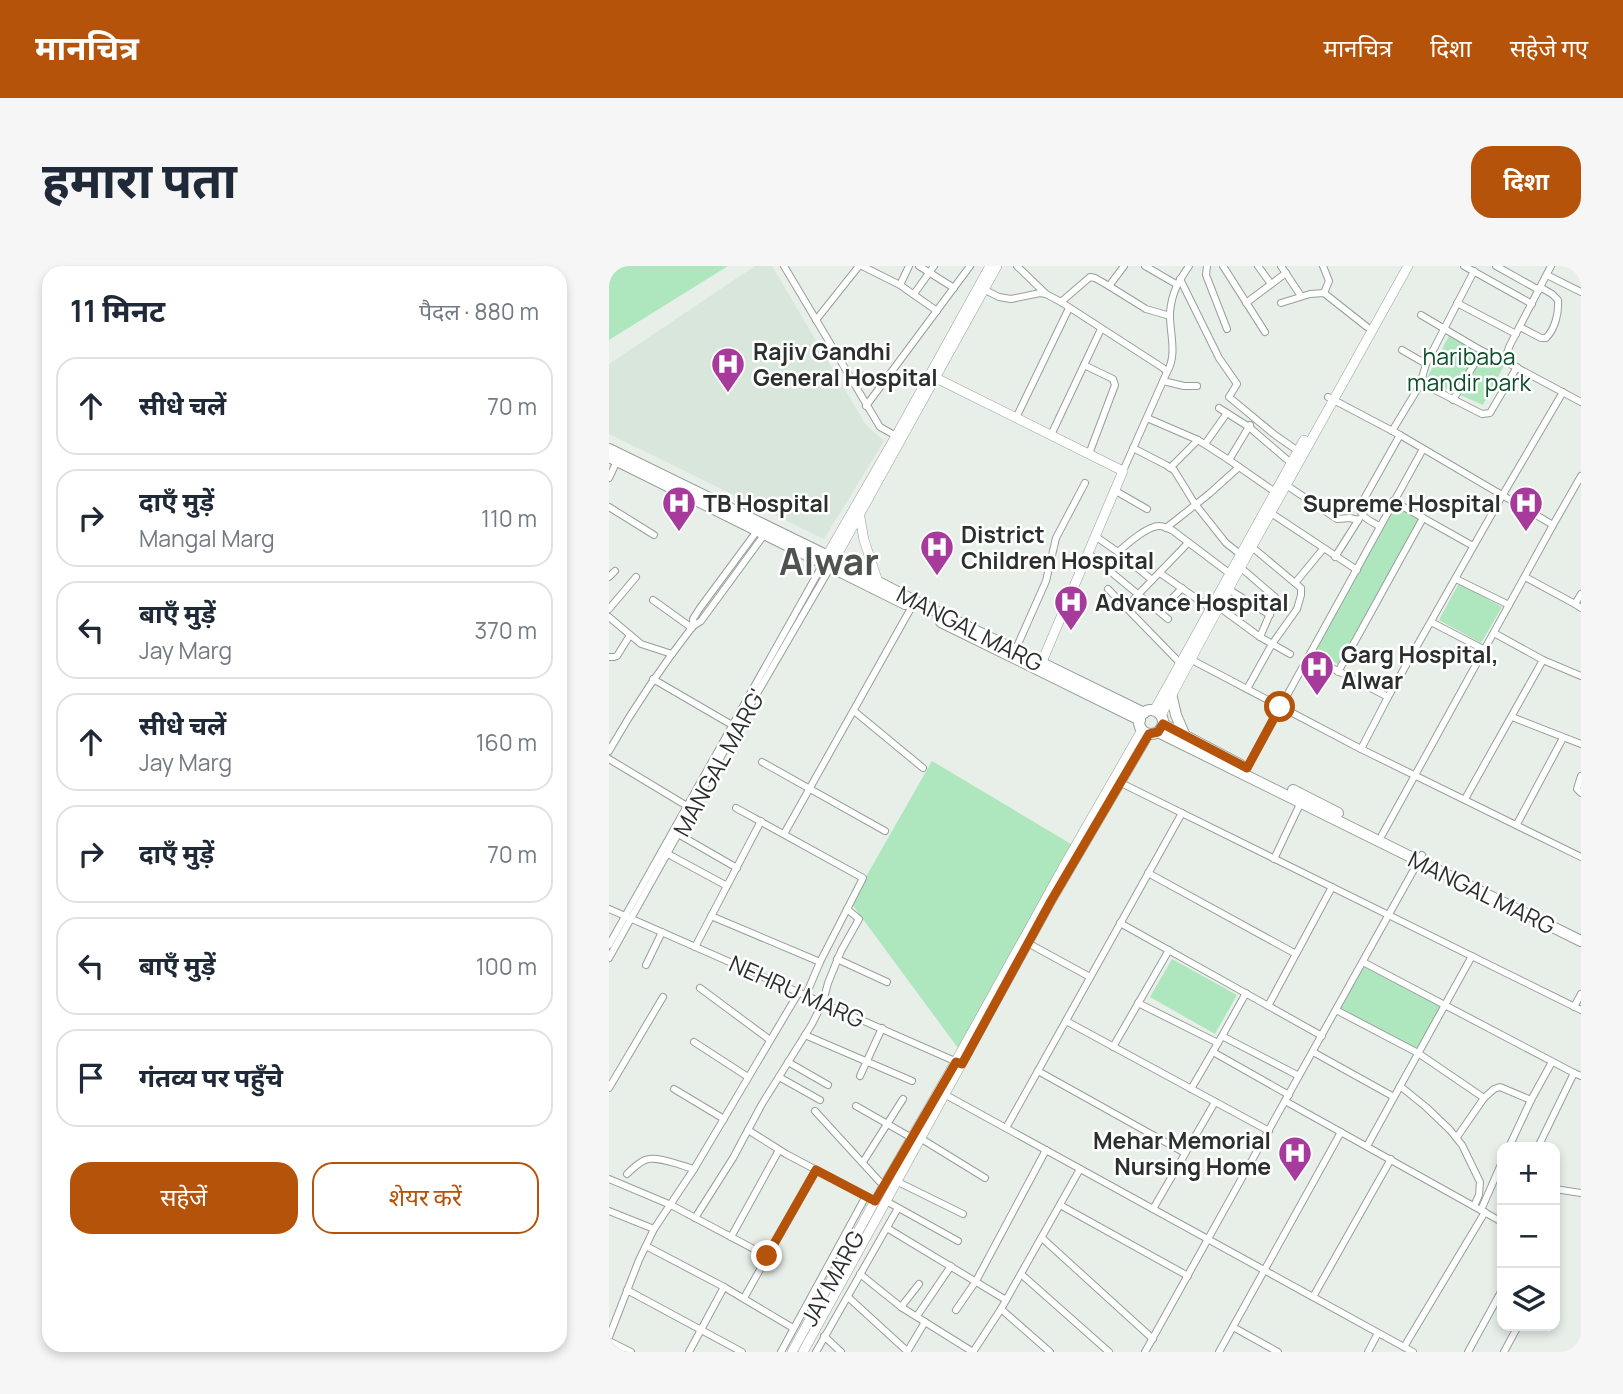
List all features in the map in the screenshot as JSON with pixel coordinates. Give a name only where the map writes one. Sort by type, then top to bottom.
[{"type":"main road","points":[[829,561],[932,381],[990,266]]},
{"type":"main road","points":[[976,298],[985,290],[997,266]]},
{"type":"main road","points":[[1215,607],[1271,513],[1401,266]]},
{"type":"main road","points":[[1151,722],[1291,463],[1408,266]]},
{"type":"main road","points":[[932,381],[1016,418],[1123,471],[1041,664]]},
{"type":"main road","points":[[829,561],[899,438]]},
{"type":"main road","name":"MANGAL MARG","points":[[609,449],[913,604],[1041,664],[1581,941]]},
{"type":"main road","name":"MANGAL MARG","points":[[613,459],[761,533],[878,582],[977,641],[1185,736],[1303,799],[1383,835],[1421,858],[1581,933]]},
{"type":"main road","points":[[859,512],[864,540],[878,582]]},
{"type":"main road","points":[[1151,722],[1171,694],[1185,661]]},
{"type":"main road","points":[[1171,694],[1185,736]]},
{"type":"main road","name":"JAY MARG","points":[[1025,942],[1121,783],[1151,722]]},
{"type":"main road","name":"JAY MARG","points":[[803,1352],[878,1206],[885,1185],[942,1093],[1151,722]]},
{"type":"main road","name":"JAY MARG","points":[[792,1352],[878,1206],[896,1181],[916,1138]]},
{"type":"street","points":[[784,266],[880,427],[899,438]]},
{"type":"street","points":[[816,320],[861,266],[900,285],[937,312]]},
{"type":"street","points":[[900,285],[909,266]]},
{"type":"street","points":[[919,266],[932,269],[954,288]]},
{"type":"street","points":[[866,405],[969,266]]},
{"type":"street","points":[[1017,266],[1046,294],[1167,372]]},
{"type":"street","points":[[1109,286],[1124,266]]},
{"type":"street","points":[[1145,266],[1178,281],[1219,358],[1237,384],[1229,397],[1298,451]]},
{"type":"street","points":[[1123,471],[1172,360],[1170,316],[1178,281],[1189,266]]},
{"type":"street","points":[[1207,266],[1206,275],[1227,329]]},
{"type":"street","points":[[1223,266],[1265,332]]},
{"type":"street","points":[[1258,266],[1271,284]]},
{"type":"street","points":[[1281,266],[1301,296]]},
{"type":"street","points":[[1324,266],[1329,281],[1324,293]]},
{"type":"street","points":[[1464,266],[1532,303]]},
{"type":"street","points":[[1457,303],[1518,330],[1546,338],[1551,332],[1558,300],[1552,294],[1496,266]]},
{"type":"street","points":[[1514,365],[1506,355],[1551,266]]},
{"type":"street","points":[[914,294],[932,269]]},
{"type":"street","points":[[1392,431],[1420,385],[1426,363],[1474,271]]},
{"type":"street","points":[[1246,303],[1286,273]]},
{"type":"street","points":[[1547,275],[1581,292]]},
{"type":"street","points":[[1061,302],[1090,277],[1146,309],[1170,316]]},
{"type":"street","points":[[985,290],[1011,299],[1046,294]]},
{"type":"street","points":[[1282,303],[1316,292],[1324,293],[1367,327]]},
{"type":"street","points":[[1016,418],[1069,308]]},
{"type":"street","points":[[1421,315],[1482,351],[1514,365],[1581,402]]},
{"type":"street","points":[[1052,435],[1101,329]]},
{"type":"street","points":[[1402,350],[1426,363]]},
{"type":"street","points":[[1453,400],[1482,351]]},
{"type":"street","points":[[1084,365],[1113,379],[1115,384],[1089,454]]},
{"type":"street","points":[[1420,385],[1482,414],[1489,413],[1514,365]]},
{"type":"street","points":[[1163,381],[1197,386]]},
{"type":"street","points":[[1361,749],[1473,546],[1563,392]]},
{"type":"street","points":[[1331,398],[1400,435],[1553,525]]},
{"type":"street","points":[[1219,408],[1249,427],[1291,463]]},
{"type":"street","points":[[1170,468],[1202,442],[1227,413]]},
{"type":"street","points":[[1147,418],[1202,442],[1275,492]]},
{"type":"street","points":[[1229,460],[1254,418]]},
{"type":"street","points":[[1335,557],[1360,517],[1360,506],[1400,435]]},
{"type":"street","points":[[1133,447],[1178,475],[1195,504],[1226,543],[1240,554]]},
{"type":"street","points":[[1247,768],[1423,449]]},
{"type":"street","points":[[609,478],[613,459]]},
{"type":"street","points":[[1166,527],[1239,467]]},
{"type":"street","points":[[1383,835],[1581,477]]},
{"type":"street","points":[[1014,651],[1048,574],[1056,537],[1085,483]]},
{"type":"street","points":[[1286,485],[1337,519],[1360,517],[1380,526]]},
{"type":"street","points":[[1114,490],[1147,509]]},
{"type":"street","points":[[1393,501],[1473,546]]},
{"type":"street","points":[[609,507],[654,535]]},
{"type":"street","points":[[1271,513],[1357,570]]},
{"type":"street","points":[[1338,672],[1423,518]]},
{"type":"street","points":[[1118,552],[1158,525],[1166,527],[1230,573]]},
{"type":"street","points":[[609,751],[653,680],[692,627],[701,621],[761,533]]},
{"type":"street","points":[[1095,536],[1152,580]]},
{"type":"street","points":[[1127,606],[1188,543]]},
{"type":"street","points":[[1247,689],[1272,645],[1297,609],[1301,594],[1301,588],[1252,547]]},
{"type":"street","points":[[1295,583],[1323,549]]},
{"type":"street","points":[[1087,553],[1168,619]]},
{"type":"street","name":"MANGAL MARG'","points":[[609,958],[829,561]]},
{"type":"street","points":[[1240,566],[1275,597],[1260,637]]},
{"type":"street","points":[[609,577],[615,571]]},
{"type":"street","points":[[1160,573],[1290,654]]},
{"type":"street","points":[[1525,577],[1578,606],[1581,594]]},
{"type":"street","points":[[609,608],[636,578]]},
{"type":"street","points":[[1455,579],[1510,605]]},
{"type":"street","points":[[1160,611],[1182,588]]},
{"type":"street","points":[[1108,589],[1185,661],[1247,689],[1361,749],[1581,856]]},
{"type":"street","points":[[1228,589],[1270,615]]},
{"type":"street","points":[[653,600],[692,627]]},
{"type":"street","points":[[784,834],[913,604]]},
{"type":"street","points":[[610,620],[641,644],[672,654]]},
{"type":"street","points":[[609,945],[629,918],[732,725],[795,622]]},
{"type":"street","points":[[1431,622],[1485,650]]},
{"type":"street","points":[[1494,633],[1543,660],[1581,676]]},
{"type":"street","points":[[609,657],[617,656],[631,635]]},
{"type":"street","points":[[1309,656],[1388,697]]},
{"type":"street","points":[[1465,799],[1543,660]]},
{"type":"street","points":[[653,680],[732,725]]},
{"type":"street","points":[[853,711],[923,768]]},
{"type":"street","points":[[1512,717],[1581,744]]},
{"type":"street","points":[[1517,824],[1563,738]]},
{"type":"street","points":[[609,759],[687,806]]},
{"type":"street","points":[[762,762],[885,831]]},
{"type":"street","points":[[1581,776],[1576,786],[1581,793]]},
{"type":"street","points":[[1121,783],[1581,1010]]},
{"type":"street","points":[[1274,859],[1303,799]]},
{"type":"street","points":[[631,1352],[609,1339],[654,1229],[694,1170],[770,1040],[802,993],[863,878],[736,808]]},
{"type":"street","points":[[1006,1128],[1182,813]]},
{"type":"street","points":[[695,947],[761,821]]},
{"type":"street","points":[[678,834],[737,868]]},
{"type":"street","points":[[668,853],[727,886]]},
{"type":"street","points":[[1145,1352],[1421,858]]},
{"type":"street","points":[[1148,873],[1296,954]]},
{"type":"street","points":[[1268,1006],[1332,887]]},
{"type":"street","name":"NEHRU MARG","points":[[609,909],[959,1063]]},
{"type":"street","points":[[695,1218],[823,1002],[837,959],[859,919],[847,909]]},
{"type":"street","points":[[712,916],[820,962]]},
{"type":"street","points":[[1120,923],[1322,1036]]},
{"type":"street","points":[[646,965],[662,932]]},
{"type":"street","points":[[1025,942],[1090,977]]},
{"type":"street","points":[[1113,1047],[1168,950]]},
{"type":"street","points":[[1367,1146],[1472,956]]},
{"type":"street","points":[[837,959],[887,982]]},
{"type":"street","points":[[1363,962],[1577,1074],[1541,1142]]},
{"type":"street","points":[[700,988],[770,1040]]},
{"type":"street","points":[[1191,1089],[1246,993]]},
{"type":"street","points":[[1574,1007],[1581,994]]},
{"type":"street","points":[[609,1088],[663,997]]},
{"type":"street","points":[[1138,1003],[1218,1043]]},
{"type":"street","points":[[1336,1010],[1418,1053],[1484,1098]]},
{"type":"street","points":[[1066,1021],[1269,1131]]},
{"type":"street","points":[[860,1076],[882,1028]]},
{"type":"street","points":[[805,1035],[912,1081]]},
{"type":"street","points":[[1223,1035],[1299,1076]]},
{"type":"street","points":[[694,1042],[748,1077]]},
{"type":"street","points":[[1213,1052],[1341,1132],[1497,1219]]},
{"type":"street","points":[[1313,1052],[1394,1097]]},
{"type":"street","points":[[788,1062],[828,1086]]},
{"type":"street","points":[[1511,1142],[1552,1062]]},
{"type":"street","points":[[1038,1071],[1185,1153]]},
{"type":"street","points":[[779,1077],[820,1100]]},
{"type":"street","points":[[1400,1086],[1457,1137],[1480,1182],[1480,1209]]},
{"type":"street","points":[[1457,1137],[1484,1098],[1497,1087],[1531,1100]]},
{"type":"street","points":[[674,1089],[724,1119]]},
{"type":"street","points":[[942,1093],[1413,1352]]},
{"type":"street","points":[[863,1163],[903,1100]]},
{"type":"street","points":[[1153,1209],[1215,1102]]},
{"type":"street","points":[[856,1106],[985,1178]]},
{"type":"street","points":[[815,1111],[885,1185]]},
{"type":"street","points":[[748,1130],[779,1150],[866,1196],[878,1206],[898,1209],[958,1241]]},
{"type":"street","points":[[1219,1352],[1341,1132]]},
{"type":"street","points":[[731,1237],[779,1150]]},
{"type":"street","points":[[956,1310],[976,1281],[1047,1150]]},
{"type":"street","points":[[627,1174],[649,1158],[694,1170]]},
{"type":"street","points":[[1313,1297],[1391,1159]]},
{"type":"street","points":[[860,1273],[901,1307],[973,1352],[1001,1309],[1080,1169]]},
{"type":"street","points":[[744,1298],[816,1170]]},
{"type":"street","points":[[1404,1347],[1497,1173]]},
{"type":"street","points":[[609,1178],[671,1205],[767,1256]]},
{"type":"street","points":[[896,1181],[963,1214]]},
{"type":"street","points":[[1560,1190],[1581,1193]]},
{"type":"street","points":[[781,1352],[866,1196]]},
{"type":"street","points":[[1060,1205],[1188,1276]]},
{"type":"street","points":[[816,1352],[898,1209]]},
{"type":"street","points":[[609,1217],[609,1211],[654,1229]]},
{"type":"street","points":[[887,1228],[1006,1300]]},
{"type":"street","points":[[1042,1238],[1153,1339]]},
{"type":"street","points":[[646,1247],[725,1287],[793,1328]]},
{"type":"street","points":[[917,1316],[951,1266]]},
{"type":"street","points":[[1021,1274],[1109,1352]]},
{"type":"street","points":[[901,1307],[919,1284]]},
{"type":"street","points":[[689,1352],[725,1287]]},
{"type":"street","points":[[627,1290],[742,1352]]},
{"type":"street","points":[[848,1297],[907,1352],[925,1322]]},
{"type":"street","points":[[1468,1352],[1497,1299]]},
{"type":"street","points":[[1001,1309],[1050,1352]]},
{"type":"street","points":[[1233,1326],[1278,1352]]},
{"type":"street","points":[[1504,1352],[1515,1331]]},
{"type":"street","points":[[1368,1352],[1378,1333]]},
{"type":"street","points":[[824,1336],[841,1352]]},
{"type":"shaded area","name":"Rajiv Gandhi General Hospital","points":[[755,266],[772,266],[866,425],[884,441],[824,539],[609,434],[609,364]]},
{"type":"green space","points":[[609,266],[728,266],[609,340]]},
{"type":"green space","name":"haribaba mandir park","points":[[1452,330],[1507,360],[1483,405],[1426,380]]},
{"type":"green space","points":[[1397,504],[1420,517],[1338,664],[1315,652]]},
{"type":"green space","points":[[1459,583],[1502,607],[1481,643],[1439,620]]},
{"type":"green space","points":[[932,761],[1071,844],[958,1048],[851,903]]},
{"type":"green space","points":[[1172,959],[1237,995],[1215,1034],[1150,997]]},
{"type":"green space","points":[[1364,967],[1441,1007],[1416,1049],[1339,1008]]},
{"type":"place","name":"Rajiv Gandhi General Hospital","points":[[728,394]]},
{"type":"place","name":"TB Hospital","points":[[679,533]]},
{"type":"place","name":"Supreme Hospital","points":[[1526,533]]},
{"type":"place","name":"District Children Hospital","points":[[937,577]]},
{"type":"place","name":"Advance Hospital","points":[[1071,632]]},
{"type":"place","name":"Garg Hospital, Alwar","points":[[1317,697]]},
{"type":"place","name":"Mehar Memorial Nursing Home","points":[[1295,1183]]},
{"type":"district","name":"Alwar","points":[[829,561]]},
{"type":"route","points":[[767,1256],[816,1170],[875,1201],[956,1062],[962,1064],[1051,901],[1149,734],[1158,732],[1163,724],[1247,768],[1280,707]]}]
